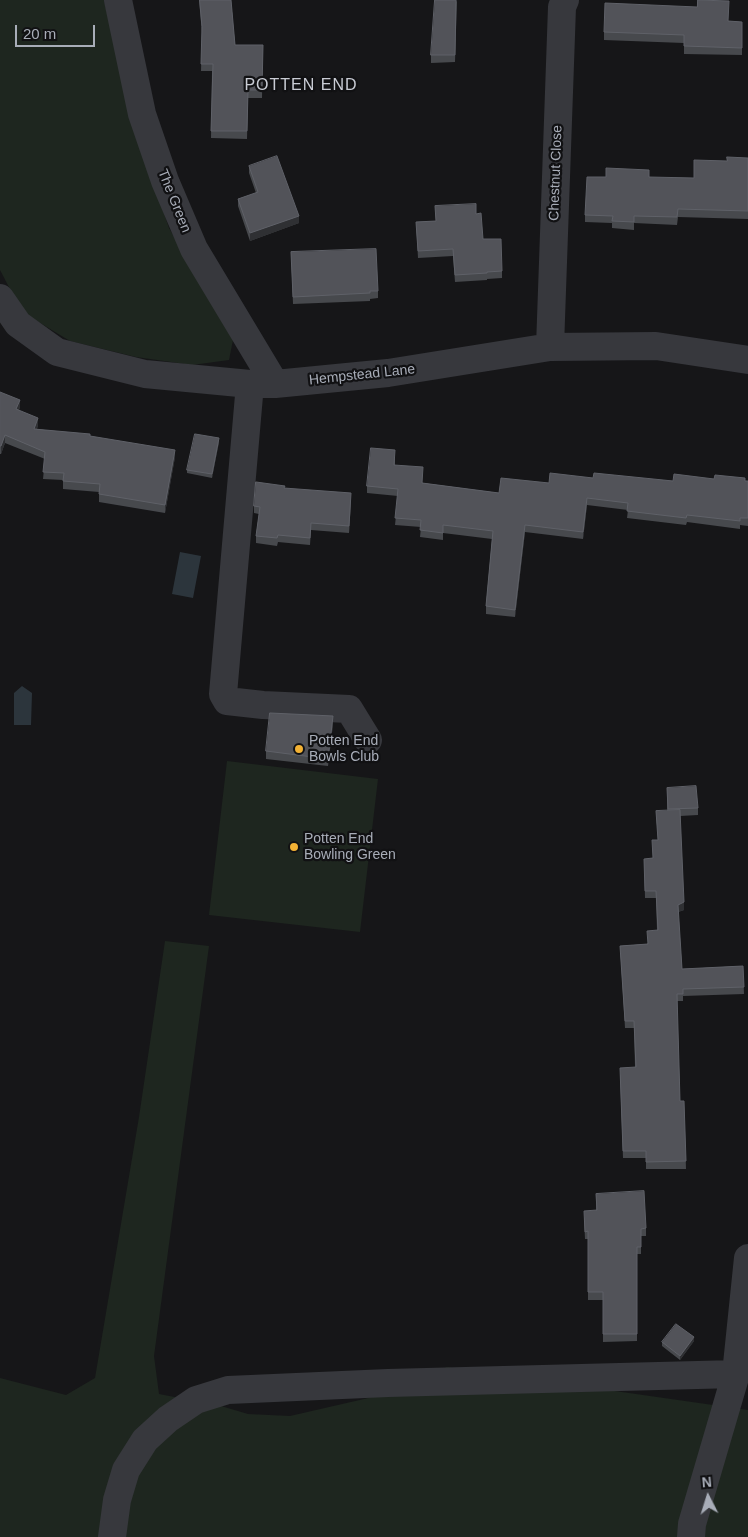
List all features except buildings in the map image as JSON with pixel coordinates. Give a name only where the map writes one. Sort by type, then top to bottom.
[{"type":"street","name":"The Green","points":[[118,0],[142,114],[165,181],[194,250],[263,384]]},
{"type":"street","name":"Chestnut Close","points":[[550,347],[562,8],[565,0]]},
{"type":"street","name":"Hempstead Lane","points":[[0,298],[18,324],[57,352],[145,374],[263,384],[388,373],[550,347],[656,346],[748,360]]},
{"type":"street","points":[[263,384],[223,694],[226,701],[262,705],[349,709],[368,740]]},
{"type":"street","points":[[691,1537],[692,1524],[736,1374],[748,1258]]},
{"type":"street","points":[[112,1537],[117,1500],[126,1470],[145,1440],[168,1419],[196,1400],[228,1390],[388,1383],[736,1374]]},
{"type":"shaded area","points":[[0,0],[104,0],[132,120],[169,228],[233,340],[229,360],[192,365],[136,357],[70,341],[22,312],[0,270]]},
{"type":"shaded area","points":[[180,552],[201,556],[193,598],[172,594]]},
{"type":"shaded area","points":[[22,686],[32,693],[31,725],[14,725],[14,693]]},
{"type":"shaded area","name":"Potten End Bowling Green","points":[[227,761],[378,779],[360,932],[209,915]]},
{"type":"shaded area","points":[[165,941],[209,946],[154,1356],[159,1394],[221,1406],[248,1414],[290,1416],[377,1396],[447,1367],[748,1410],[748,1537],[0,1537],[0,1378],[66,1395],[95,1378],[139,1117]]},
{"type":"place","name":"Potten End Bowls Club","points":[[299,749]]},
{"type":"place","name":"Potten End Bowling Green","points":[[294,847]]},
{"type":"district","name":"POTTEN END","points":[[301,86]]}]
